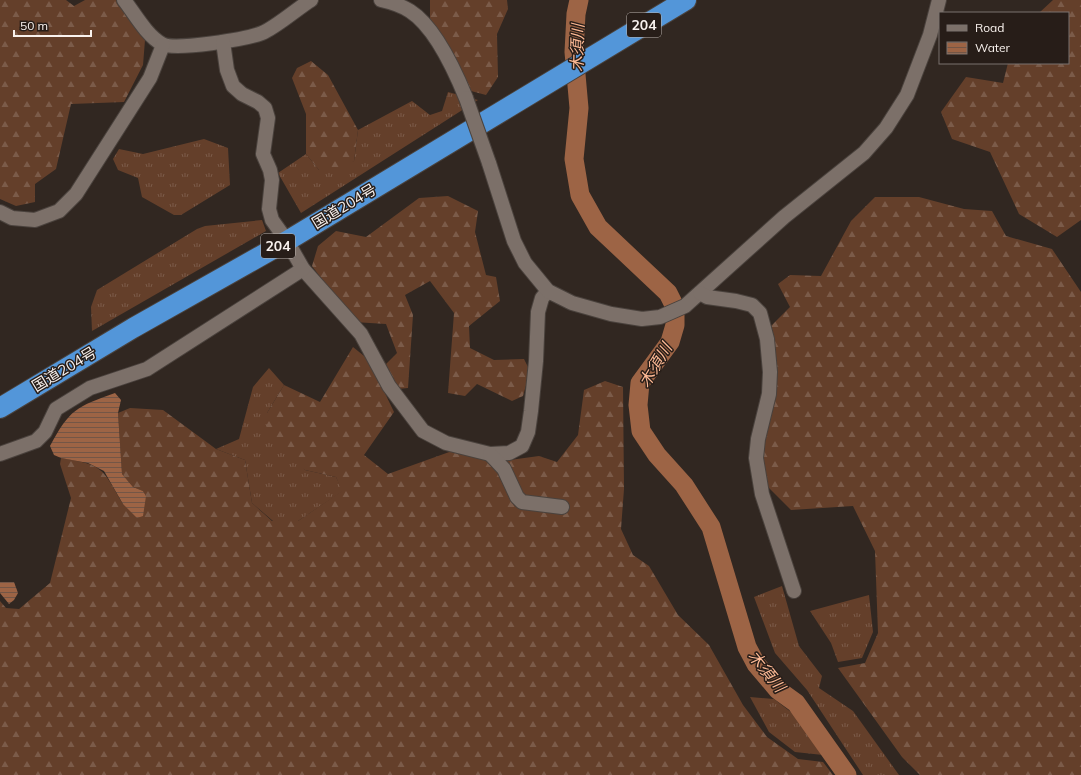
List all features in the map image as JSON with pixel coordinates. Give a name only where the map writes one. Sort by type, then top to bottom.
[{"type":"highway","name":"国道204号","points":[[0,408],[133,328],[287,241],[686,0]]},
{"type":"street","points":[[124,0],[150,34],[163,45],[174,47],[223,42],[263,33],[311,0]]},
{"type":"street","points":[[381,0],[410,12],[428,29],[452,65],[466,98],[489,163],[514,241],[525,263],[548,291],[572,304],[642,320],[660,317],[685,306],[784,216],[864,153],[886,128],[907,95],[918,70],[939,0]]},
{"type":"street","points":[[223,42],[227,70],[233,86],[242,94],[266,108],[268,118],[263,154],[270,170],[272,180],[269,209],[272,220],[287,241],[303,269],[361,334],[389,386],[423,431],[446,443],[490,454],[509,453],[522,446],[528,432],[536,361],[538,312],[542,298],[548,291]]},
{"type":"street","points":[[0,212],[12,218],[34,220],[59,211],[76,194],[150,78],[163,45]]},
{"type":"street","points":[[0,454],[36,441],[45,432],[56,409],[85,392],[147,370],[303,269]]},
{"type":"street","points":[[700,293],[707,297],[752,305],[760,314],[767,339],[770,372],[769,394],[758,439],[756,458],[762,494],[794,591]]},
{"type":"street","points":[[490,454],[504,469],[517,497],[522,502],[562,507]]},
{"type":"green space","points":[[0,0],[66,0],[74,6],[85,0],[116,0],[145,40],[143,65],[124,102],[71,104],[56,169],[35,184],[35,202],[16,206],[0,199]]},
{"type":"green space","points":[[430,0],[507,0],[508,9],[497,34],[498,77],[486,95],[471,91],[430,19]]},
{"type":"green space","points":[[1053,0],[1081,0],[1081,220],[1057,237],[1019,214],[990,152],[952,139],[941,112],[966,77],[1003,83],[1008,64],[1069,64],[1069,12],[1040,12]]},
{"type":"green space","points":[[311,61],[328,75],[358,130],[354,161],[337,172],[319,170],[306,154],[306,114],[292,78],[297,68]]},
{"type":"green space","points":[[448,92],[478,100],[301,213],[278,173],[306,154],[319,170],[354,161],[358,130],[412,101],[430,115],[442,111]]},
{"type":"green space","points":[[204,139],[228,148],[230,185],[181,215],[174,215],[142,197],[138,178],[118,170],[113,159],[119,149],[143,154]]},
{"type":"green space","points":[[448,196],[478,211],[475,232],[486,275],[496,277],[500,301],[469,326],[470,348],[494,360],[524,359],[530,371],[523,396],[512,401],[477,384],[465,396],[448,393],[454,313],[430,281],[405,295],[413,315],[408,388],[397,389],[386,364],[397,353],[386,324],[354,322],[312,266],[318,246],[336,231],[366,237],[419,198]]},
{"type":"green space","points":[[875,197],[919,197],[964,209],[992,211],[1006,236],[1052,249],[1081,292],[1081,775],[920,775],[902,757],[838,668],[865,663],[878,633],[875,551],[853,506],[791,510],[766,485],[762,447],[769,328],[790,307],[778,284],[790,275],[821,276],[851,221]]},
{"type":"green space","points":[[262,220],[266,231],[92,331],[91,307],[97,290],[197,229],[205,226]]},
{"type":"green space","points":[[353,347],[369,360],[394,412],[364,455],[388,474],[452,451],[495,462],[539,456],[557,462],[578,435],[584,390],[605,381],[623,387],[624,489],[621,529],[633,555],[649,566],[678,615],[709,645],[743,705],[767,737],[798,759],[823,762],[833,775],[0,775],[0,601],[6,608],[19,609],[50,583],[71,498],[60,464],[61,458],[86,463],[100,470],[105,475],[123,504],[146,496],[143,491],[133,487],[122,474],[118,413],[130,408],[163,410],[216,449],[245,460],[252,503],[272,521],[298,521],[342,491],[336,477],[305,470],[267,436],[267,413],[284,385],[320,402]]},
{"type":"green space","points":[[269,368],[284,385],[267,413],[305,470],[336,477],[343,491],[298,521],[273,521],[252,503],[245,460],[216,449],[239,439],[253,387]]},
{"type":"green space","points":[[782,586],[799,646],[822,676],[819,688],[853,711],[899,775],[863,775],[807,690],[775,653],[754,597]]},
{"type":"green space","points":[[869,595],[873,632],[862,658],[838,662],[831,643],[810,611]]},
{"type":"green space","points":[[750,697],[774,699],[800,719],[823,755],[795,752],[769,732]]},
{"type":"water","points":[[115,393],[121,400],[118,413],[122,474],[133,487],[143,491],[146,496],[143,516],[137,518],[123,504],[104,471],[88,463],[61,458],[54,455],[50,446],[63,424],[75,411],[91,402]]},
{"type":"water","points":[[0,582],[14,582],[18,593],[14,600],[9,604],[0,593]]},
{"type":"waterway","name":"木須川","points":[[579,0],[576,14],[574,52],[579,108],[574,159],[580,195],[598,227],[668,293],[675,307],[675,325],[670,342],[640,383],[638,405],[641,431],[657,455],[684,485],[711,527],[747,647],[756,664],[778,690],[796,703],[847,775]]}]
